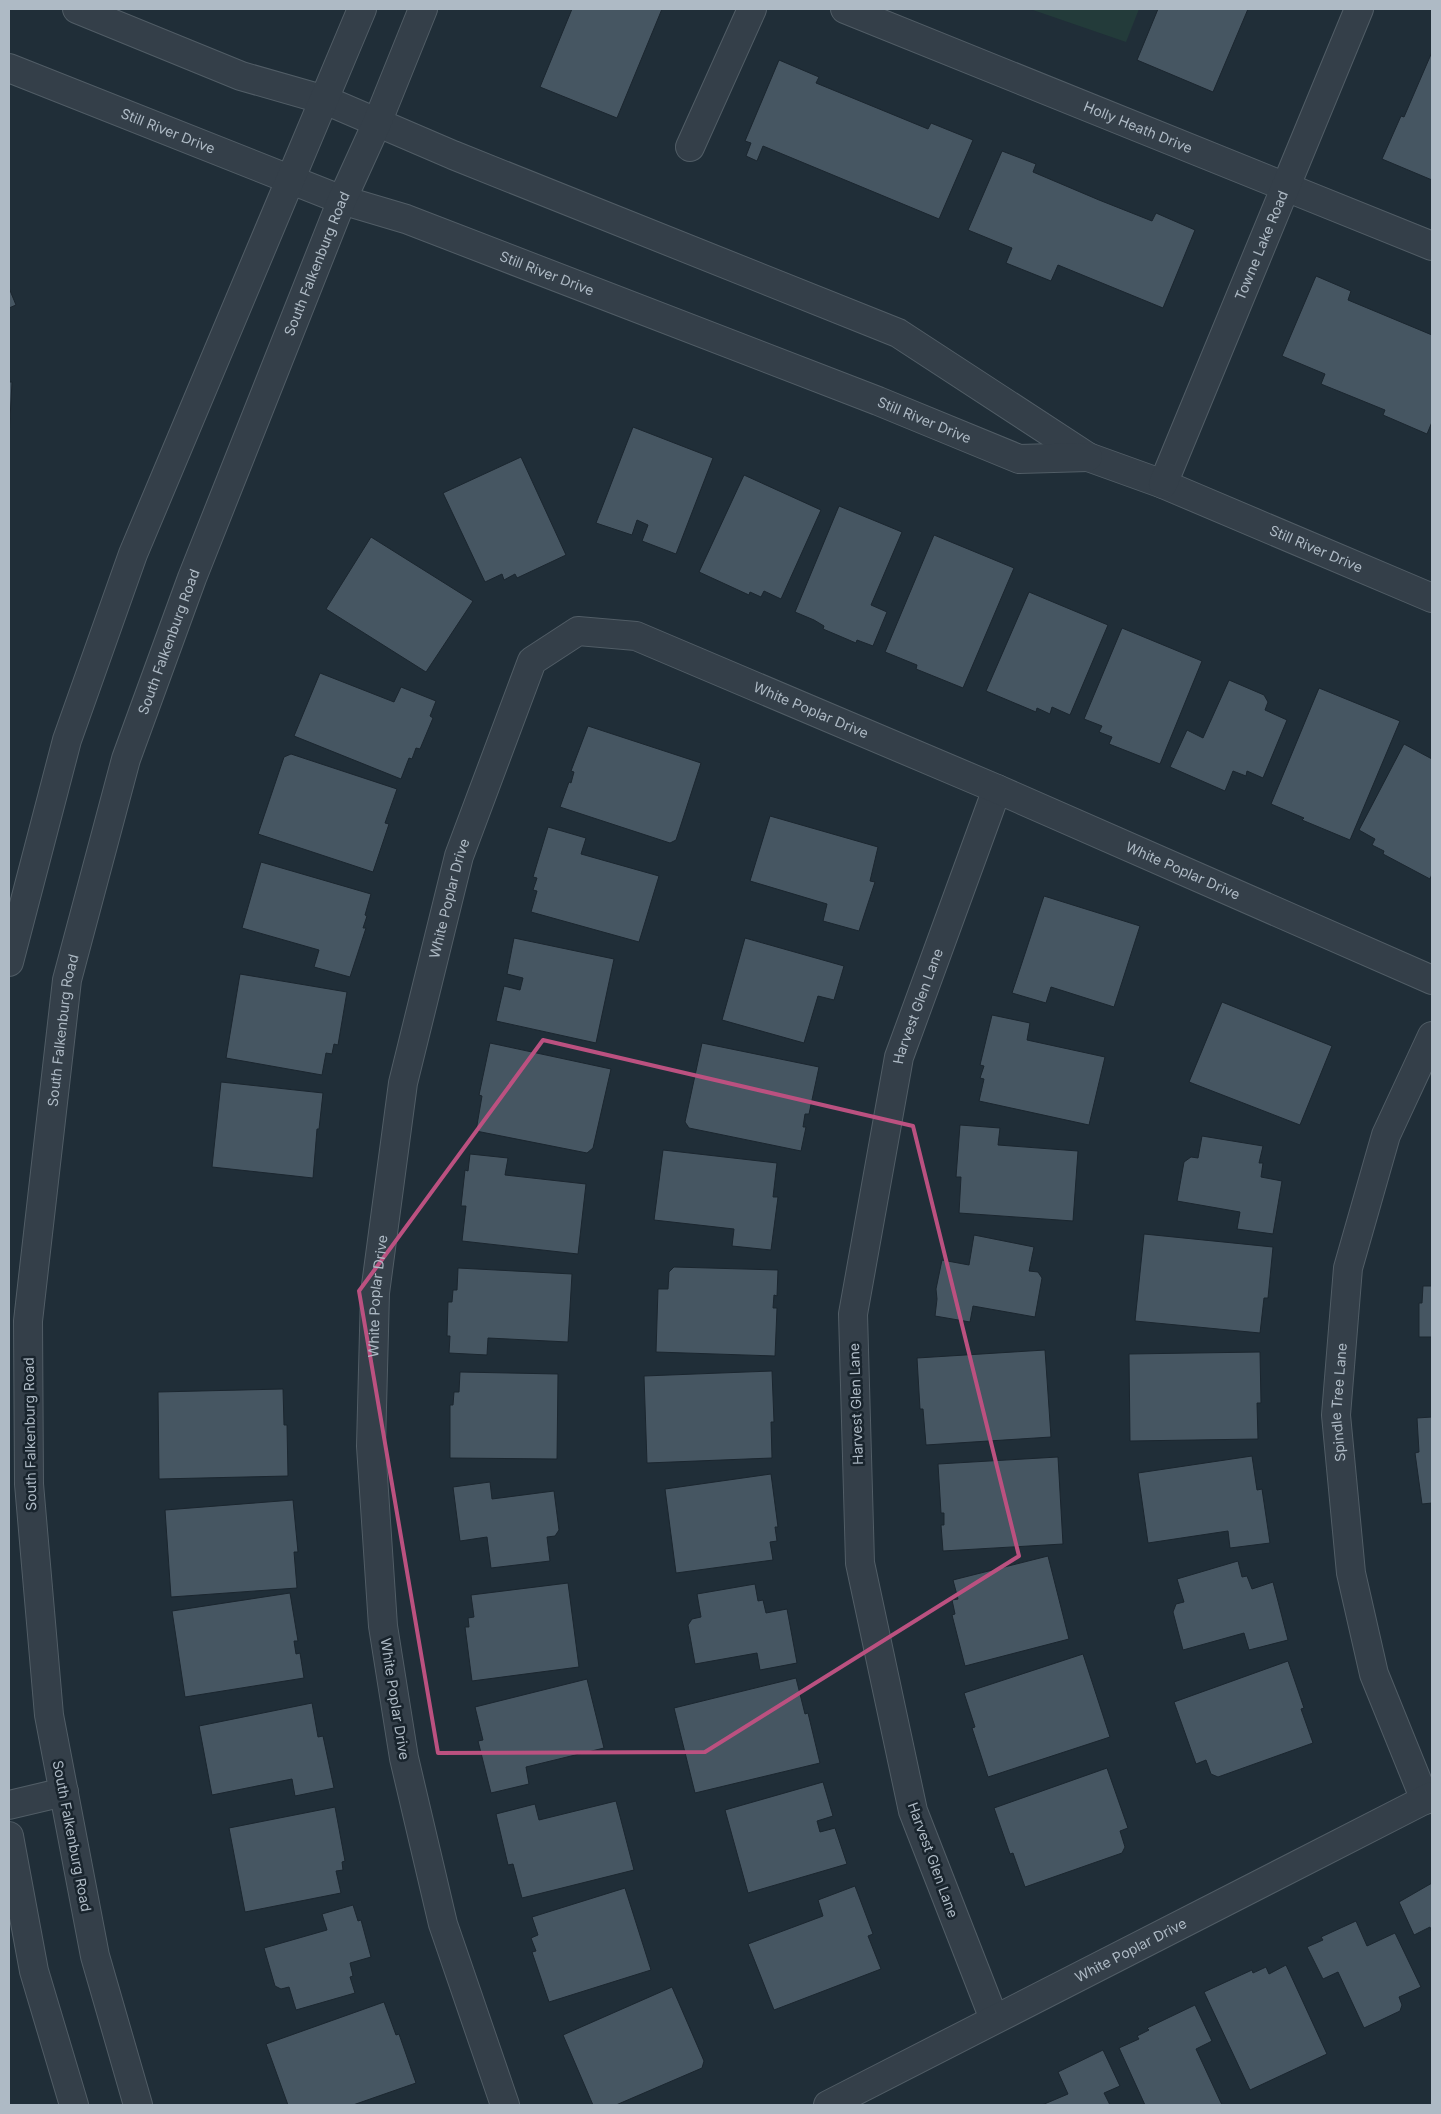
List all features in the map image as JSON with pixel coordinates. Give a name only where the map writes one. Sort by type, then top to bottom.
[{"type":"street","name":"Still River Drive","points":[[77,9],[241,76],[325,100],[453,155],[898,333],[1088,457],[1163,484],[1432,598]]},
{"type":"street","points":[[9,962],[67,740],[133,554],[362,9]]},
{"type":"street","name":"South Falkenburg Road","points":[[138,2105],[95,1956],[49,1715],[29,1484],[28,1321],[67,980],[126,760],[192,578],[342,200],[423,9]]},
{"type":"street","points":[[690,147],[752,9]]},
{"type":"street","name":"Holly Heath Drive","points":[[845,9],[1432,246]]},
{"type":"street","name":"Towne Lake Road","points":[[1163,484],[1359,9]]},
{"type":"street","name":"Still River Drive","points":[[9,68],[342,200],[415,223],[859,394],[1019,459],[1088,457]]},
{"type":"street","name":"White Poplar Drive","points":[[505,2105],[443,1924],[404,1758],[384,1626],[371,1446],[375,1294],[403,1083],[459,856],[532,661],[578,631],[636,636],[997,789],[1432,980]]},
{"type":"street","name":"Harvest Glen Lane","points":[[994,2020],[912,1811],[860,1563],[853,1314],[899,1057],[997,789]]},
{"type":"street","name":"Spindle Tree Lane","points":[[1429,1798],[1374,1674],[1351,1573],[1336,1415],[1348,1268],[1386,1135],[1432,1036]]},
{"type":"street","points":[[9,1805],[64,1792]]},
{"type":"street","name":"White Poplar Drive","points":[[828,2105],[1429,1798]]},
{"type":"street","points":[[9,1836],[34,1971],[74,2105]]},
{"type":"highlighted area","points":[[543,1040],[913,1126],[1019,1556],[705,1752],[438,1753],[359,1291]]},
{"type":"green space","points":[[1030,9],[1139,9],[1126,42]]},
{"type":"building","points":[[572,9],[662,9],[617,118],[540,87]]},
{"type":"building","points":[[1158,9],[1248,9],[1213,92],[1137,60]]},
{"type":"building","points":[[1432,52],[1432,180],[1382,159],[1401,116],[1404,117]]},
{"type":"building","points":[[779,60],[819,77],[816,83],[928,129],[931,123],[973,140],[939,219],[763,146],[757,161],[746,156],[751,143],[745,141]]},
{"type":"building","points":[[1002,151],[1036,164],[1033,172],[1099,200],[1152,221],[1156,213],[1195,230],[1163,308],[1058,265],[1051,281],[1006,263],[1012,248],[968,230]]},
{"type":"building","points":[[1316,276],[1351,291],[1348,300],[1432,335],[1432,422],[1427,434],[1383,415],[1385,410],[1321,384],[1325,374],[1282,356]]},
{"type":"building","points":[[9,288],[16,305],[9,308]]},
{"type":"building","points":[[9,382],[12,382],[9,437]]},
{"type":"building","points":[[633,427],[713,458],[676,554],[642,541],[648,525],[637,520],[632,535],[596,523]]},
{"type":"building","points":[[521,457],[566,555],[517,578],[515,574],[504,580],[502,574],[485,582],[443,493]]},
{"type":"building","points":[[744,475],[821,510],[781,599],[764,591],[761,597],[750,592],[749,595],[699,572]]},
{"type":"building","points":[[839,506],[902,532],[871,605],[887,612],[873,646],[857,640],[856,643],[823,629],[824,626],[795,612]]},
{"type":"building","points":[[934,535],[1014,568],[963,688],[916,669],[917,665],[885,652]]},
{"type":"building","points":[[371,537],[473,601],[426,672],[326,609]]},
{"type":"building","points":[[1029,592],[1108,625],[1070,715],[1052,707],[1050,714],[1037,708],[1036,712],[986,691]]},
{"type":"building","points":[[1122,628],[1202,661],[1160,764],[1109,744],[1112,737],[1099,732],[1102,726],[1084,719]]},
{"type":"building","points":[[320,673],[394,702],[401,687],[436,701],[430,716],[433,718],[420,749],[416,748],[412,759],[409,758],[401,779],[294,736]]},
{"type":"building","points":[[1229,680],[1264,695],[1268,702],[1265,710],[1287,720],[1263,778],[1247,771],[1246,776],[1233,771],[1225,791],[1170,767],[1187,730],[1203,738]]},
{"type":"building","points":[[1319,688],[1400,721],[1350,840],[1302,820],[1304,818],[1271,804]]},
{"type":"building","points":[[588,726],[701,763],[676,840],[670,843],[560,807],[569,782],[571,783],[574,772],[571,771]]},
{"type":"building","points":[[1404,744],[1432,759],[1432,874],[1430,879],[1383,854],[1384,851],[1372,845],[1375,839],[1359,830]]},
{"type":"building","points":[[291,754],[397,789],[385,823],[389,824],[373,872],[258,834],[284,757]]},
{"type":"building","points":[[770,816],[878,847],[870,881],[875,882],[859,931],[823,921],[827,904],[750,881]]},
{"type":"building","points":[[548,827],[586,838],[581,854],[659,876],[639,942],[531,912],[537,891],[533,890],[537,878],[533,877]]},
{"type":"building","points":[[261,862],[371,894],[363,928],[366,928],[350,977],[314,967],[319,950],[242,928]]},
{"type":"building","points":[[1044,896],[1140,926],[1114,1007],[1051,987],[1046,1003],[1012,993]]},
{"type":"building","points":[[514,938],[614,959],[596,1043],[496,1021],[504,986],[520,990],[523,978],[507,974]]},
{"type":"building","points":[[745,938],[844,966],[834,1000],[818,996],[804,1043],[722,1020]]},
{"type":"building","points":[[240,974],[347,992],[338,1045],[334,1044],[332,1054],[326,1053],[322,1075],[226,1058]]},
{"type":"building","points":[[1222,1002],[1332,1046],[1300,1125],[1189,1082]]},
{"type":"building","points":[[992,1015],[1030,1023],[1027,1040],[1105,1057],[1089,1125],[979,1101],[984,1079],[980,1078],[984,1066],[980,1065]]},
{"type":"building","points":[[490,1043],[611,1069],[593,1148],[587,1153],[476,1131],[482,1096],[479,1095]]},
{"type":"building","points":[[702,1043],[819,1067],[809,1114],[805,1114],[803,1127],[806,1127],[801,1151],[689,1128],[685,1122]]},
{"type":"building","points":[[221,1082],[323,1093],[319,1129],[317,1129],[313,1178],[212,1167]]},
{"type":"building","points":[[960,1125],[1000,1128],[998,1145],[1078,1151],[1073,1221],[959,1213],[961,1177],[956,1177]]},
{"type":"building","points":[[1202,1136],[1263,1146],[1259,1163],[1263,1163],[1261,1177],[1282,1181],[1273,1234],[1237,1229],[1240,1212],[1177,1201],[1184,1162],[1191,1157],[1198,1158]]},
{"type":"building","points":[[663,1150],[777,1163],[773,1197],[778,1197],[771,1250],[732,1246],[734,1229],[654,1220]]},
{"type":"building","points":[[470,1154],[508,1158],[505,1175],[586,1184],[578,1254],[462,1241],[466,1206],[461,1206],[465,1170],[468,1171]]},
{"type":"building","points":[[1144,1234],[1273,1247],[1268,1298],[1264,1298],[1260,1333],[1135,1321]]},
{"type":"building","points":[[974,1235],[1034,1247],[1029,1271],[1038,1272],[1042,1278],[1035,1317],[973,1306],[970,1322],[935,1316],[936,1289],[942,1260],[969,1265]]},
{"type":"building","points":[[674,1267],[778,1270],[777,1296],[774,1295],[773,1308],[777,1308],[775,1356],[656,1352],[658,1289],[668,1289],[669,1272]]},
{"type":"building","points":[[458,1268],[572,1274],[568,1342],[488,1338],[487,1355],[449,1353],[450,1336],[447,1336],[448,1302],[452,1302],[453,1290],[457,1290]]},
{"type":"building","points":[[1423,1286],[1432,1286],[1432,1337],[1419,1337],[1419,1303],[1422,1303]]},
{"type":"building","points":[[1045,1350],[1051,1437],[926,1445],[923,1409],[920,1409],[917,1358]]},
{"type":"building","points":[[1260,1352],[1261,1403],[1257,1403],[1258,1439],[1130,1441],[1129,1354]]},
{"type":"building","points":[[772,1371],[774,1422],[771,1422],[772,1458],[647,1463],[644,1376]]},
{"type":"building","points":[[460,1372],[558,1374],[557,1459],[450,1458],[450,1405],[453,1405],[454,1392],[459,1392]]},
{"type":"building","points":[[283,1389],[284,1425],[287,1425],[288,1476],[159,1479],[158,1392]]},
{"type":"building","points":[[1432,1417],[1432,1503],[1422,1504],[1415,1453],[1419,1452],[1417,1418]]},
{"type":"building","points":[[1252,1456],[1257,1490],[1262,1489],[1270,1543],[1230,1548],[1228,1531],[1148,1543],[1138,1473]]},
{"type":"building","points":[[1058,1457],[1063,1544],[943,1551],[941,1525],[944,1525],[944,1513],[941,1513],[938,1464]]},
{"type":"building","points":[[771,1474],[778,1527],[775,1527],[777,1541],[770,1542],[773,1560],[676,1573],[665,1489]]},
{"type":"building","points":[[490,1482],[492,1499],[554,1491],[559,1530],[555,1536],[547,1537],[550,1561],[491,1568],[487,1537],[460,1541],[453,1487]]},
{"type":"building","points":[[293,1500],[298,1552],[294,1552],[297,1588],[171,1597],[165,1510]]},
{"type":"building","points":[[1048,1556],[1069,1639],[965,1666],[952,1615],[955,1614],[952,1600],[958,1599],[953,1580]]},
{"type":"building","points":[[1238,1561],[1242,1577],[1247,1576],[1252,1589],[1273,1582],[1288,1640],[1249,1650],[1244,1633],[1183,1650],[1173,1612],[1176,1604],[1184,1602],[1177,1579]]},
{"type":"building","points":[[568,1583],[579,1667],[472,1681],[465,1627],[469,1627],[468,1618],[474,1617],[471,1595]]},
{"type":"building","points":[[755,1584],[758,1601],[763,1600],[766,1613],[787,1609],[797,1663],[760,1670],[757,1653],[695,1664],[688,1625],[692,1619],[701,1617],[697,1594]]},
{"type":"building","points":[[290,1593],[298,1641],[294,1641],[296,1654],[300,1653],[304,1678],[185,1697],[172,1611]]},
{"type":"building","points":[[1083,1654],[1110,1737],[988,1777],[972,1728],[975,1727],[964,1693]]},
{"type":"building","points":[[1288,1661],[1304,1708],[1301,1709],[1313,1743],[1218,1777],[1211,1774],[1206,1760],[1196,1764],[1174,1702]]},
{"type":"building","points":[[796,1678],[805,1714],[808,1713],[820,1763],[695,1793],[674,1708]]},
{"type":"building","points":[[587,1679],[604,1748],[526,1767],[529,1784],[491,1793],[478,1741],[483,1740],[475,1707]]},
{"type":"building","points":[[312,1703],[318,1737],[323,1736],[334,1788],[295,1796],[292,1779],[212,1795],[199,1726]]},
{"type":"building","points":[[1107,1768],[1128,1828],[1120,1831],[1125,1847],[1122,1853],[1025,1887],[1013,1853],[1010,1854],[994,1808]]},
{"type":"building","points":[[823,1782],[833,1816],[817,1821],[820,1832],[835,1828],[847,1864],[748,1893],[725,1810]]},
{"type":"building","points":[[616,1801],[634,1870],[522,1898],[513,1864],[508,1865],[496,1814],[535,1804],[539,1820]]},
{"type":"building","points":[[335,1807],[345,1861],[342,1862],[343,1870],[336,1871],[341,1893],[245,1912],[229,1828]]},
{"type":"building","points":[[1432,1883],[1432,1933],[1430,1927],[1414,1935],[1399,1902]]},
{"type":"building","points":[[855,1886],[873,1934],[868,1936],[881,1969],[774,2010],[748,1944],[823,1916],[818,1900]]},
{"type":"building","points":[[625,1888],[651,1970],[549,2002],[532,1952],[536,1951],[531,1938],[538,1935],[532,1917]]},
{"type":"building","points":[[353,1905],[358,1921],[361,1920],[371,1957],[350,1963],[353,1976],[350,1977],[355,1993],[296,2010],[289,1987],[281,1989],[275,1986],[264,1948],[327,1930],[322,1914]]},
{"type":"building","points":[[1356,1921],[1367,1946],[1395,1933],[1421,1987],[1399,1997],[1402,2005],[1400,2011],[1364,2028],[1338,1972],[1323,1979],[1307,1947],[1323,1940],[1321,1937]]},
{"type":"building","points":[[1286,1965],[1327,2054],[1250,2090],[1204,1992],[1252,1970],[1253,1973],[1266,1967],[1269,1974]]},
{"type":"building","points":[[672,1987],[704,2061],[702,2068],[616,2105],[593,2105],[563,2035]]},
{"type":"building","points":[[384,2002],[396,2035],[399,2034],[416,2083],[353,2105],[288,2105],[266,2044]]},
{"type":"building","points":[[1195,2005],[1212,2041],[1196,2049],[1222,2105],[1145,2105],[1119,2048],[1139,2039],[1137,2036],[1149,2030],[1147,2028]]},
{"type":"building","points":[[1103,2050],[1120,2086],[1104,2093],[1110,2105],[1042,2105],[1068,2094],[1058,2072]]}]
